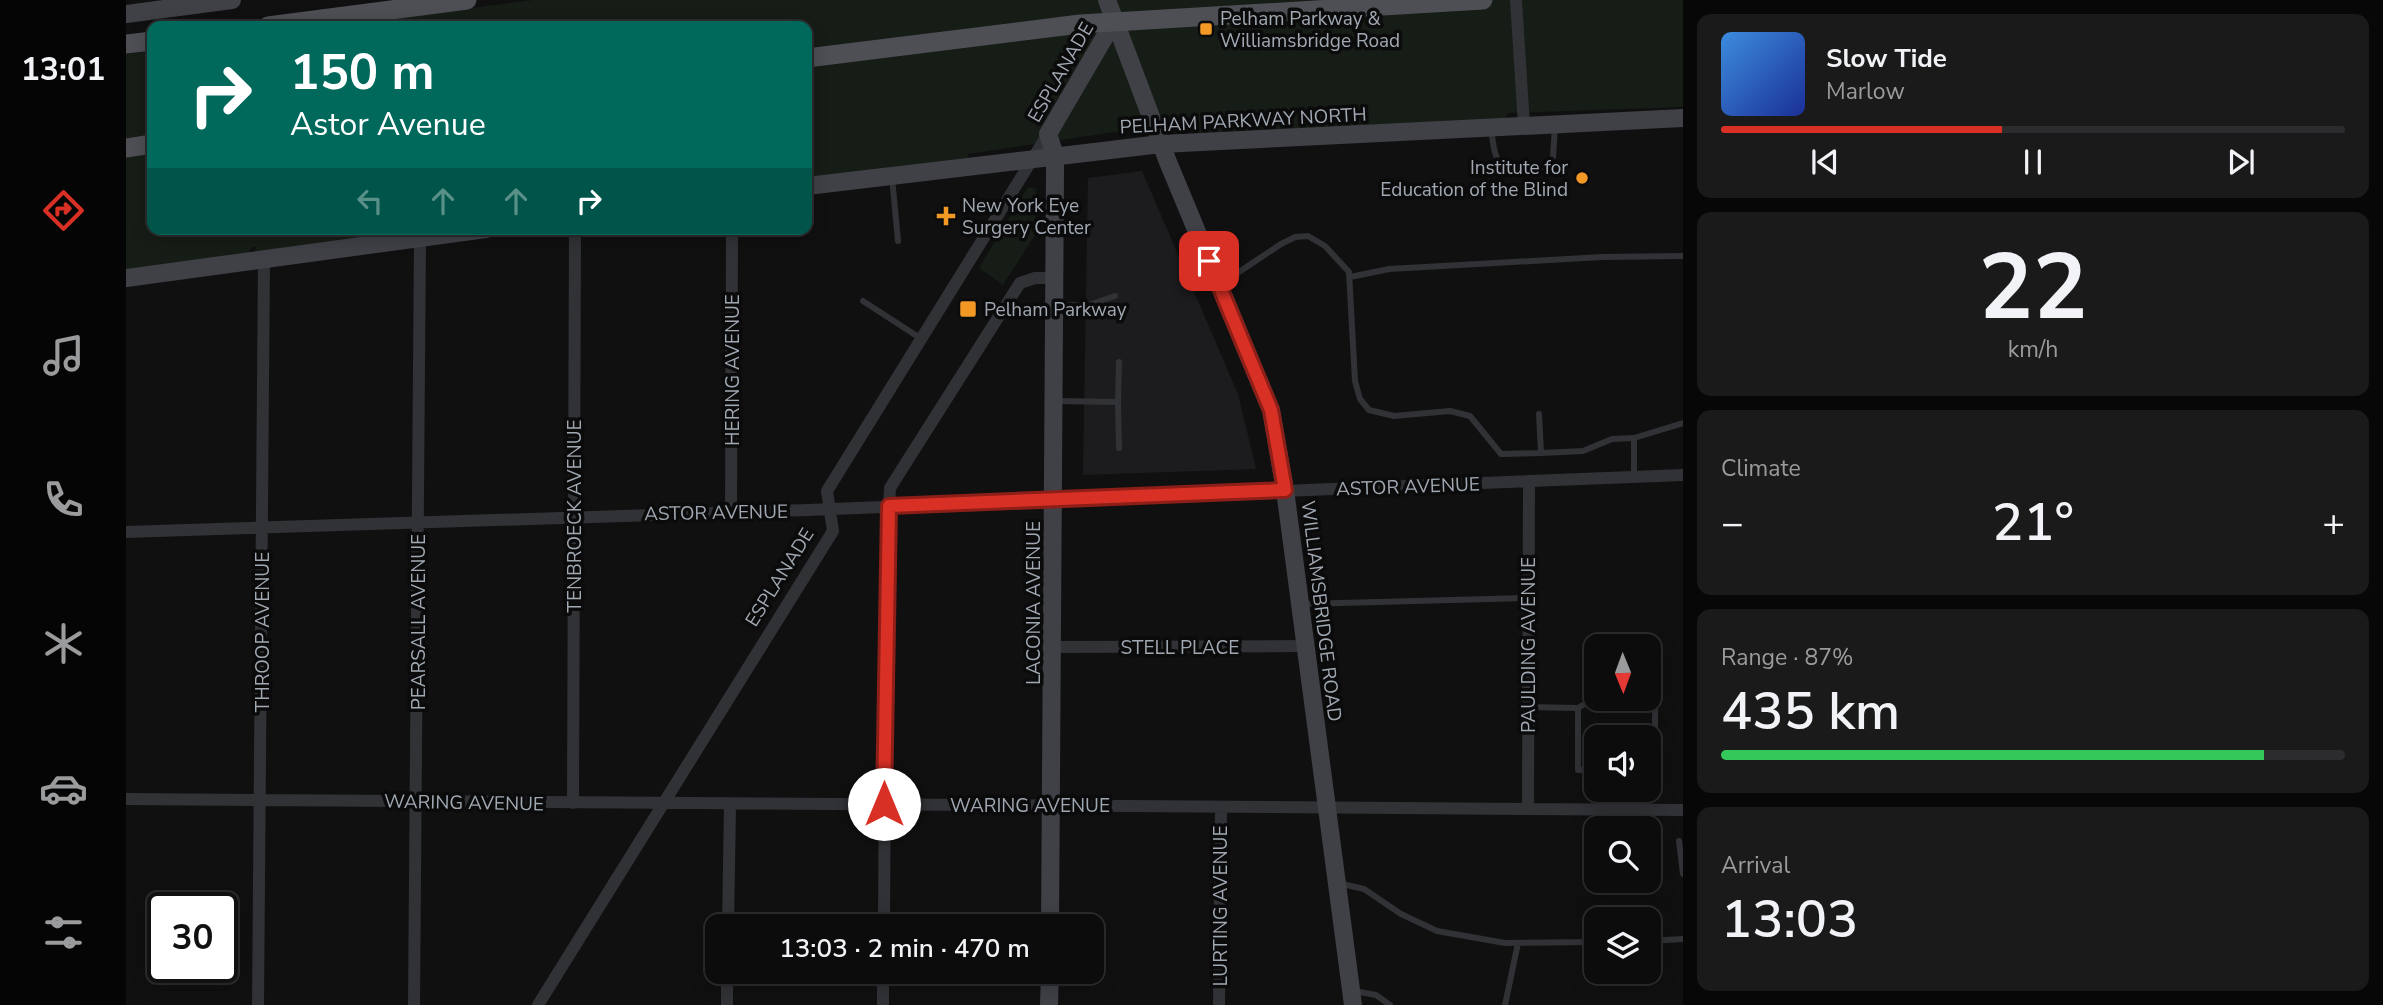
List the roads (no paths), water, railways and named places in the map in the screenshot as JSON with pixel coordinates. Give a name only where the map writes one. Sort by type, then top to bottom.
[{"type":"main road","points":[[306,21],[467,0]]},
{"type":"main road","points":[[812,57],[1114,21],[1483,0]]},
{"type":"main road","points":[[126,44],[147,42]]},
{"type":"main road","points":[[126,148],[147,145]]},
{"type":"street","points":[[126,14],[171,4],[232,0]]},
{"type":"street","name":"WILLIAMSBRIDGE ROAD","points":[[1107,0],[1161,144],[1271,410],[1301,605],[1352,998]]},
{"type":"street","points":[[1516,0],[1524,126]]},
{"type":"street","name":"ESPLANADE","points":[[538,1005],[833,531],[827,491],[1034,157],[1114,21]]},
{"type":"street","name":"PELHAM PARKWAY NORTH","points":[[812,185],[1161,144],[1683,118]]},
{"type":"street","name":"LACONIA AVENUE","points":[[1048,134],[1055,155],[1055,499],[1050,914]]},
{"type":"street","points":[[126,278],[447,235]]},
{"type":"street","name":"TENBROECK AVENUE","points":[[573,803],[575,235]]},
{"type":"street","name":"HERING AVENUE","points":[[731,512],[732,235]]},
{"type":"street","name":"PEARSALL AVENUE","points":[[414,1005],[421,239]]},
{"type":"street","name":"THROOP AVENUE","points":[[258,1005],[264,259]]},
{"type":"street","points":[[884,914],[890,488],[1020,283],[1035,278],[1055,278]]},
{"type":"street","name":"ASTOR AVENUE","points":[[126,532],[731,512],[1683,475]]},
{"type":"street","name":"PAULDING AVENUE","points":[[1528,809],[1529,481]]},
{"type":"street","name":"STELL PLACE","points":[[1054,647],[1306,646]]},
{"type":"street","name":"WARING AVENUE","points":[[126,799],[1683,810]]},
{"type":"street","points":[[728,914],[730,804]]},
{"type":"street","name":"LURTING AVENUE","points":[[1219,1005],[1220,807]]},
{"type":"street","points":[[727,984],[727,1005]]},
{"type":"street","points":[[883,984],[883,1005]]},
{"type":"street","points":[[1049,1005],[1050,984]]},
{"type":"lane","points":[[1491,128],[1498,161],[1508,170],[1521,173],[1538,170],[1553,157],[1555,124]]},
{"type":"lane","points":[[892,175],[898,241]]},
{"type":"lane","points":[[1219,285],[1295,237],[1308,236],[1325,246],[1350,276],[1355,381],[1360,399],[1369,410],[1394,416],[1450,411],[1469,416],[1501,454],[1583,451],[1612,439],[1634,438],[1683,423]]},
{"type":"lane","points":[[1350,276],[1389,269],[1602,257],[1683,256]]},
{"type":"lane","points":[[1055,305],[1089,305],[1115,296]]},
{"type":"lane","points":[[863,301],[920,338]]},
{"type":"lane","points":[[1119,362],[1119,448]]},
{"type":"lane","points":[[1054,401],[1118,402]]},
{"type":"lane","points":[[1539,414],[1541,453]]},
{"type":"lane","points":[[1634,438],[1634,477]]},
{"type":"lane","points":[[1301,605],[1528,598]]},
{"type":"lane","points":[[1528,707],[1578,709],[1591,700],[1656,701],[1656,725]]},
{"type":"lane","points":[[1578,709],[1578,770],[1584,770]]},
{"type":"lane","points":[[1679,841],[1683,874]]},
{"type":"lane","points":[[1337,883],[1364,889],[1401,914],[1437,931],[1518,943],[1584,942]]},
{"type":"lane","points":[[1661,940],[1683,939]]},
{"type":"lane","points":[[1505,1005],[1518,943]]},
{"type":"lane","points":[[1352,998],[1376,995],[1390,1005]]},
{"type":"place","name":"Pelham Parkway & Williamsbridge Road","points":[[1206,29]]},
{"type":"place","name":"Institute for Education of the Blind","points":[[1582,178]]},
{"type":"place","name":"New York Eye Surgery Center","points":[[946,216]]},
{"type":"place","name":"Pelham Parkway","points":[[968,309]]}]
